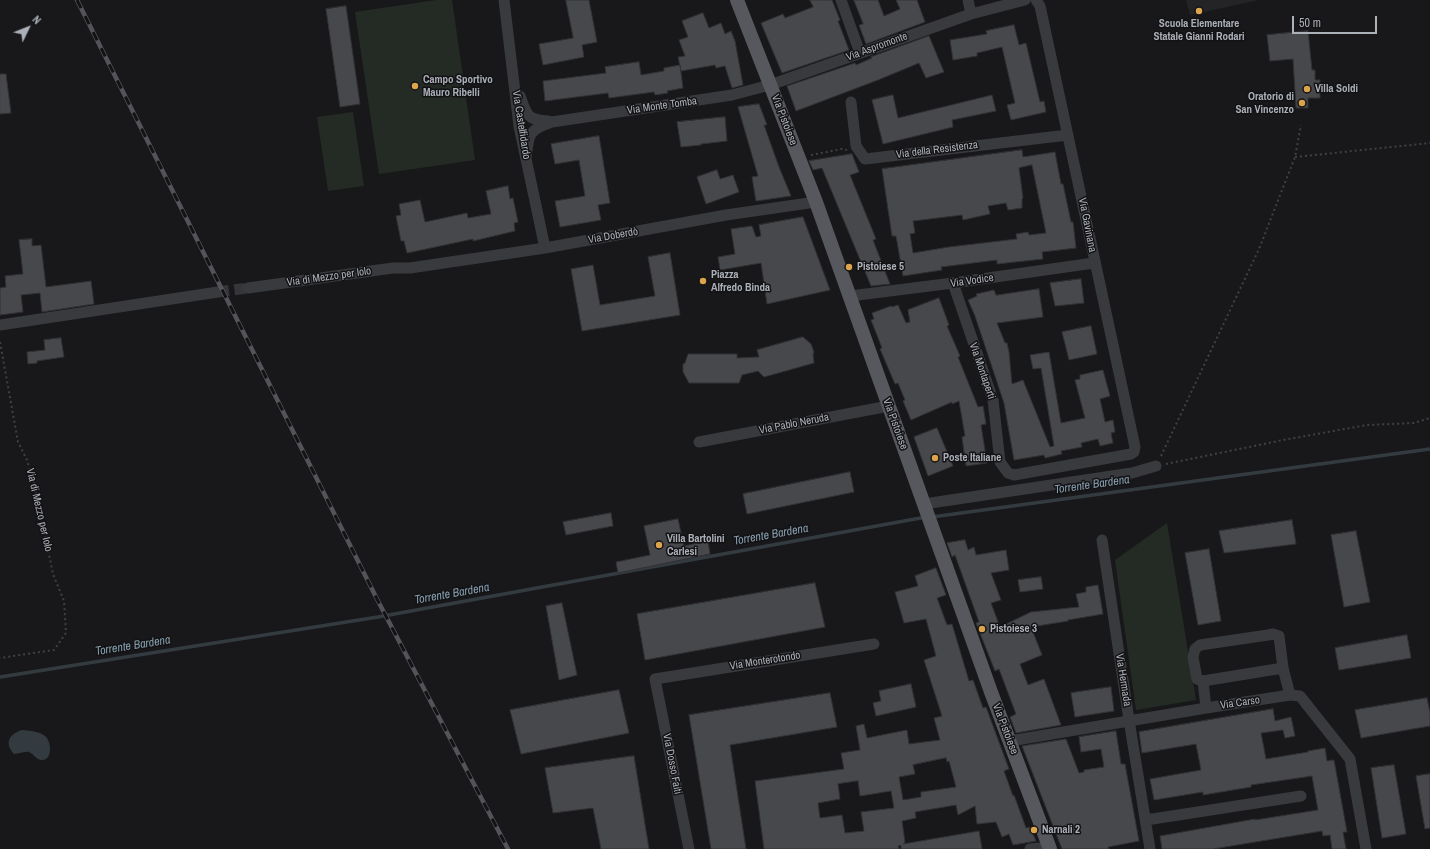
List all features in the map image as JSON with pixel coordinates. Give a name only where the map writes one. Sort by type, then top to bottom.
[{"type":"main road","name":"Via Pistoiese","points":[[737,0],[816,202],[981,666],[1049,848]]},
{"type":"street","name":"Via Castelfidardo","points":[[504,0],[519,126],[545,248]]},
{"type":"street","points":[[841,0],[860,54]]},
{"type":"street","points":[[968,0],[971,14],[1025,0]]},
{"type":"street","name":"Via Gavinana","points":[[1036,0],[1040,6],[1068,135],[1094,263],[1135,447],[1134,452]]},
{"type":"street","name":"Via Aspromonte","points":[[770,85],[971,14]]},
{"type":"street","name":"Via Monte Tomba","points":[[513,76],[528,115],[534,120],[552,122]]},
{"type":"street","name":"Via Monte Tomba","points":[[526,158],[529,136],[538,126],[552,122],[732,95],[770,85]]},
{"type":"street","points":[[851,102],[856,146],[858,149]]},
{"type":"street","name":"Via della Resistenza","points":[[858,149],[865,159],[1068,135]]},
{"type":"street","name":"Via Doberdò","points":[[410,272],[726,215],[816,202]]},
{"type":"street","name":"Via Vodice","points":[[850,296],[1094,263]]},
{"type":"street","name":"Via di Mezzo per Iolo","points":[[248,288],[393,268],[410,272]]},
{"type":"street","name":"Via Montaperti","points":[[953,283],[993,400],[1000,462],[1008,473],[1014,475],[1131,454],[1134,452]]},
{"type":"street","points":[[0,325],[218,292]]},
{"type":"street","name":"Via Pablo Neruda","points":[[699,442],[889,406]]},
{"type":"street","points":[[926,508],[1132,473],[1156,466]]},
{"type":"street","name":"Via Hermada","points":[[1102,540],[1150,849]]},
{"type":"street","points":[[1283,668],[1203,681],[1198,679],[1193,657],[1195,649],[1200,645],[1272,634],[1278,636],[1283,668],[1290,695],[1300,696],[1350,759],[1366,849]]},
{"type":"street","name":"Via Monterotondo","points":[[655,679],[874,644]]},
{"type":"street","name":"Via Dosso Faiti","points":[[655,679],[689,849]]},
{"type":"street","points":[[1203,681],[1206,708]]},
{"type":"street","name":"Via Carso","points":[[1010,741],[1129,720],[1290,695]]},
{"type":"street","points":[[1146,820],[1301,796]]},
{"type":"street","points":[[1030,849],[1049,848]]},
{"type":"path","points":[[1156,466],[1259,249],[1295,157],[1302,125]]},
{"type":"path","points":[[1295,157],[1430,143]]},
{"type":"path","points":[[798,158],[842,149],[845,151],[858,149]]},
{"type":"path","name":"Via di Mezzo per Iolo","points":[[0,342],[18,442],[28,460],[53,574],[64,601],[66,633],[54,650],[0,658]]},
{"type":"path","points":[[1156,466],[1283,440],[1367,425],[1414,423],[1430,418]]},
{"type":"shaded area","name":"Campo Sportivo Mauro Ribelli","points":[[436,0],[452,0],[475,160],[379,174],[355,12]]},
{"type":"shaded area","name":"Scuola Elementare Statale Gianni Rodari","points":[[1186,0],[1259,0],[1190,15]]},
{"type":"shaded area","points":[[353,112],[364,186],[328,191],[317,117]]},
{"type":"shaded area","points":[[1167,523],[1196,700],[1136,710],[1115,560]]},
{"type":"shaded area","points":[[22,730],[38,732],[48,739],[50,750],[46,759],[40,760],[28,752],[14,754],[9,746],[9,739],[11,736]]},
{"type":"building","points":[[566,0],[589,0],[597,42],[582,45],[584,57],[543,65],[539,44],[573,38]]},
{"type":"building","points":[[810,0],[832,0],[849,50],[782,73],[761,23],[783,14],[785,18],[813,7]]},
{"type":"building","points":[[854,0],[878,0],[884,16],[900,9],[896,0],[917,0],[925,22],[866,44],[859,25],[863,24]]},
{"type":"building","points":[[346,6],[360,104],[340,107],[326,9]]},
{"type":"building","points":[[703,13],[709,28],[721,23],[725,34],[731,31],[735,41],[743,85],[732,88],[725,66],[716,68],[715,65],[681,71],[678,57],[685,56],[679,40],[688,37],[682,21]]},
{"type":"building","points":[[1014,25],[1019,45],[1026,43],[1040,102],[1044,101],[1046,112],[1011,120],[1007,105],[1015,103],[1002,47],[977,53],[977,56],[953,60],[950,40],[987,34],[986,31]]},
{"type":"building","points":[[1308,31],[1312,70],[1315,70],[1315,80],[1320,80],[1320,98],[1308,98],[1308,108],[1296,108],[1293,59],[1270,61],[1267,35]]},
{"type":"building","points":[[929,36],[944,72],[926,78],[919,63],[796,111],[787,86],[855,63],[856,65],[872,58],[871,57]]},
{"type":"building","points":[[639,62],[641,75],[664,71],[664,68],[680,65],[683,88],[667,91],[668,93],[655,95],[654,92],[609,98],[608,93],[545,101],[543,81],[606,73],[605,67]]},
{"type":"building","points":[[0,74],[6,74],[11,113],[0,114]]},
{"type":"building","points":[[893,95],[898,118],[992,95],[996,111],[952,120],[953,127],[883,144],[872,100]]},
{"type":"building","points":[[759,104],[767,125],[764,125],[791,196],[756,201],[752,177],[758,176],[738,107]]},
{"type":"building","points":[[725,117],[727,141],[681,147],[677,122]]},
{"type":"building","points":[[599,136],[610,203],[598,205],[601,220],[560,227],[555,201],[585,196],[579,160],[555,164],[551,144]]},
{"type":"building","points":[[1022,150],[1023,157],[1055,152],[1061,184],[1063,184],[1071,222],[1073,222],[1076,248],[1042,252],[1043,259],[997,264],[997,260],[941,267],[942,270],[903,276],[896,236],[892,236],[882,169]],"holes":[[[1032,165],[1046,233],[1029,235],[1028,232],[1016,234],[1017,239],[913,253],[910,234],[915,233],[913,221],[962,215],[963,220],[990,214],[988,206],[1006,203],[1008,210],[1022,208],[1023,198],[1019,168]]]},
{"type":"building","points":[[852,154],[859,172],[850,175],[876,239],[873,240],[890,284],[871,286],[822,168],[813,170],[809,161]]},
{"type":"building","points":[[717,170],[720,179],[733,175],[739,192],[706,204],[697,177]]},
{"type":"building","points":[[508,186],[510,199],[513,198],[518,222],[514,223],[515,231],[473,241],[473,239],[407,253],[404,241],[401,241],[396,216],[401,215],[399,204],[420,200],[425,222],[467,213],[468,218],[491,214],[486,191]]},
{"type":"building","points":[[803,217],[830,290],[767,304],[761,263],[720,270],[718,257],[735,254],[731,229],[752,226],[756,237],[761,236],[759,225]]},
{"type":"building","points":[[32,239],[32,246],[41,245],[46,287],[91,281],[94,304],[42,312],[40,293],[21,295],[23,312],[0,315],[0,288],[6,287],[5,276],[23,274],[19,240]]},
{"type":"building","points":[[670,253],[680,315],[582,331],[571,269],[593,265],[600,305],[655,296],[648,257]]},
{"type":"building","points":[[1081,279],[1084,303],[1055,306],[1050,283]]},
{"type":"building","points":[[1039,289],[1043,317],[997,323],[1005,343],[1007,343],[1012,384],[1023,380],[1050,447],[1054,446],[1041,368],[1033,369],[1030,355],[1049,352],[1061,423],[1085,418],[1075,380],[1080,379],[1080,375],[1103,370],[1110,396],[1100,399],[1105,422],[1113,420],[1115,432],[1111,433],[1113,443],[1100,446],[1098,439],[1081,443],[1082,447],[1061,451],[1062,454],[1045,458],[1044,455],[1014,460],[1004,403],[975,316],[968,300],[977,296],[976,294],[994,290],[996,295]]},
{"type":"building","points":[[939,298],[949,325],[947,326],[960,356],[958,357],[978,407],[983,406],[986,424],[981,425],[987,463],[966,466],[962,437],[965,436],[959,401],[952,404],[952,402],[911,420],[903,401],[905,400],[898,383],[895,384],[880,349],[882,348],[871,320],[874,319],[872,313],[898,305],[906,323],[910,322],[908,310]]},
{"type":"building","points":[[1091,326],[1097,354],[1069,360],[1062,332]]},
{"type":"building","points":[[803,337],[811,344],[814,352],[814,363],[764,377],[758,371],[742,375],[739,383],[689,383],[683,372],[683,364],[685,363],[688,354],[737,354],[737,358],[759,357],[757,350]]},
{"type":"building","points":[[61,338],[64,357],[37,361],[37,363],[28,364],[27,352],[45,350],[44,340]]},
{"type":"building","name":"Poste Italiane","points":[[937,428],[953,466],[928,476],[914,437]]},
{"type":"building","points":[[850,472],[854,492],[747,514],[743,494]]},
{"type":"building","points":[[611,513],[613,526],[566,535],[563,522]]},
{"type":"building","name":"Villa Bartolini Carlesi","points":[[678,519],[684,546],[708,541],[710,554],[618,573],[616,562],[650,555],[644,526]]},
{"type":"building","points":[[1292,520],[1296,544],[1224,553],[1219,531]]},
{"type":"building","points":[[1356,531],[1370,602],[1344,607],[1331,535]]},
{"type":"building","points":[[965,540],[968,550],[974,547],[976,555],[1006,550],[1009,570],[991,573],[1001,600],[991,603],[1000,627],[1031,612],[1079,607],[1076,594],[1086,592],[1086,587],[1098,585],[1103,614],[1031,627],[1042,655],[1020,664],[1028,685],[1044,679],[1061,725],[1016,733],[1010,717],[1016,714],[999,669],[995,671],[976,623],[979,622],[955,555],[952,557],[947,543]]},
{"type":"building","points":[[1209,549],[1221,621],[1198,625],[1185,553]]},
{"type":"building","points":[[936,568],[946,595],[937,598],[947,625],[952,624],[969,681],[973,680],[983,708],[986,707],[1009,769],[1004,771],[1026,828],[1030,827],[1036,841],[1013,845],[1009,834],[1002,837],[996,822],[977,824],[975,806],[958,815],[956,805],[915,812],[916,818],[902,821],[905,842],[903,844],[979,831],[982,849],[901,849],[901,845],[898,846],[899,849],[764,849],[755,781],[844,769],[841,753],[860,750],[856,726],[864,724],[867,738],[907,730],[909,744],[940,740],[934,718],[942,716],[924,660],[936,656],[926,619],[904,623],[895,592],[918,586],[915,576]],"holes":[[[946,758],[947,762],[949,761],[956,787],[921,792],[921,797],[903,800],[899,777],[915,774],[913,765]],[[858,781],[860,796],[891,791],[894,808],[861,812],[864,831],[845,833],[842,815],[820,818],[818,803],[840,799],[838,784]]]},
{"type":"building","points":[[1041,577],[1043,589],[1020,592],[1018,580]]},
{"type":"building","points":[[815,583],[825,627],[645,660],[637,614]]},
{"type":"building","points":[[562,603],[577,675],[559,680],[546,606]]},
{"type":"building","points":[[1407,635],[1411,658],[1339,670],[1335,648]]},
{"type":"building","points":[[911,684],[916,707],[876,716],[873,703],[881,701],[879,691]]},
{"type":"building","points":[[1111,687],[1114,711],[1075,717],[1071,693]]},
{"type":"building","points":[[619,690],[629,733],[521,754],[510,710]]},
{"type":"building","points":[[830,693],[837,727],[730,745],[746,849],[711,849],[689,715]]},
{"type":"building","points":[[1427,698],[1430,713],[1430,726],[1361,738],[1355,710]]},
{"type":"building","points":[[1273,709],[1275,721],[1291,717],[1295,736],[1285,738],[1283,730],[1261,733],[1266,759],[1325,748],[1327,761],[1334,760],[1347,832],[1343,832],[1346,849],[1332,849],[1330,835],[1323,836],[1322,831],[1213,849],[1162,849],[1160,836],[1255,819],[1318,810],[1312,776],[1251,785],[1251,787],[1203,795],[1203,792],[1154,800],[1150,779],[1201,770],[1196,744],[1142,753],[1139,732]]},
{"type":"building","points":[[1116,731],[1121,764],[1125,764],[1139,841],[1108,847],[1109,849],[1062,849],[1022,746],[1066,739],[1079,773],[1084,772],[1084,770],[1104,767],[1101,749],[1081,752],[1079,737]]},
{"type":"building","points":[[634,756],[649,849],[601,849],[593,808],[553,813],[545,768]]},
{"type":"building","points":[[1394,765],[1406,834],[1382,838],[1371,768]]},
{"type":"building","points":[[1430,774],[1430,828],[1425,829],[1416,776]]},
{"type":"waterway","name":"Torrente Bardena","points":[[932,517],[1430,449]]},
{"type":"waterway","name":"Torrente Bardena","points":[[0,677],[378,617],[926,517]]},
{"type":"tunnel","points":[[218,292],[248,288]]},
{"type":"railway","points":[[77,0],[378,601],[508,849]]},
{"type":"place","name":"Scuola Elementare Statale Gianni Rodari","points":[[1199,11]]},
{"type":"place","name":"Campo Sportivo Mauro Ribelli","points":[[415,86]]},
{"type":"place","name":"Villa Soldi","points":[[1307,89]]},
{"type":"place","name":"Oratorio di San Vincenzo","points":[[1302,103]]},
{"type":"place","name":"Pistoiese 5","points":[[849,267]]},
{"type":"place","name":"Piazza Alfredo Binda","points":[[703,281]]},
{"type":"place","name":"Poste Italiane","points":[[935,458]]},
{"type":"place","name":"Villa Bartolini Carlesi","points":[[659,545]]},
{"type":"place","name":"Pistoiese 3","points":[[982,629]]},
{"type":"place","name":"Narnali 2","points":[[1034,830]]}]
